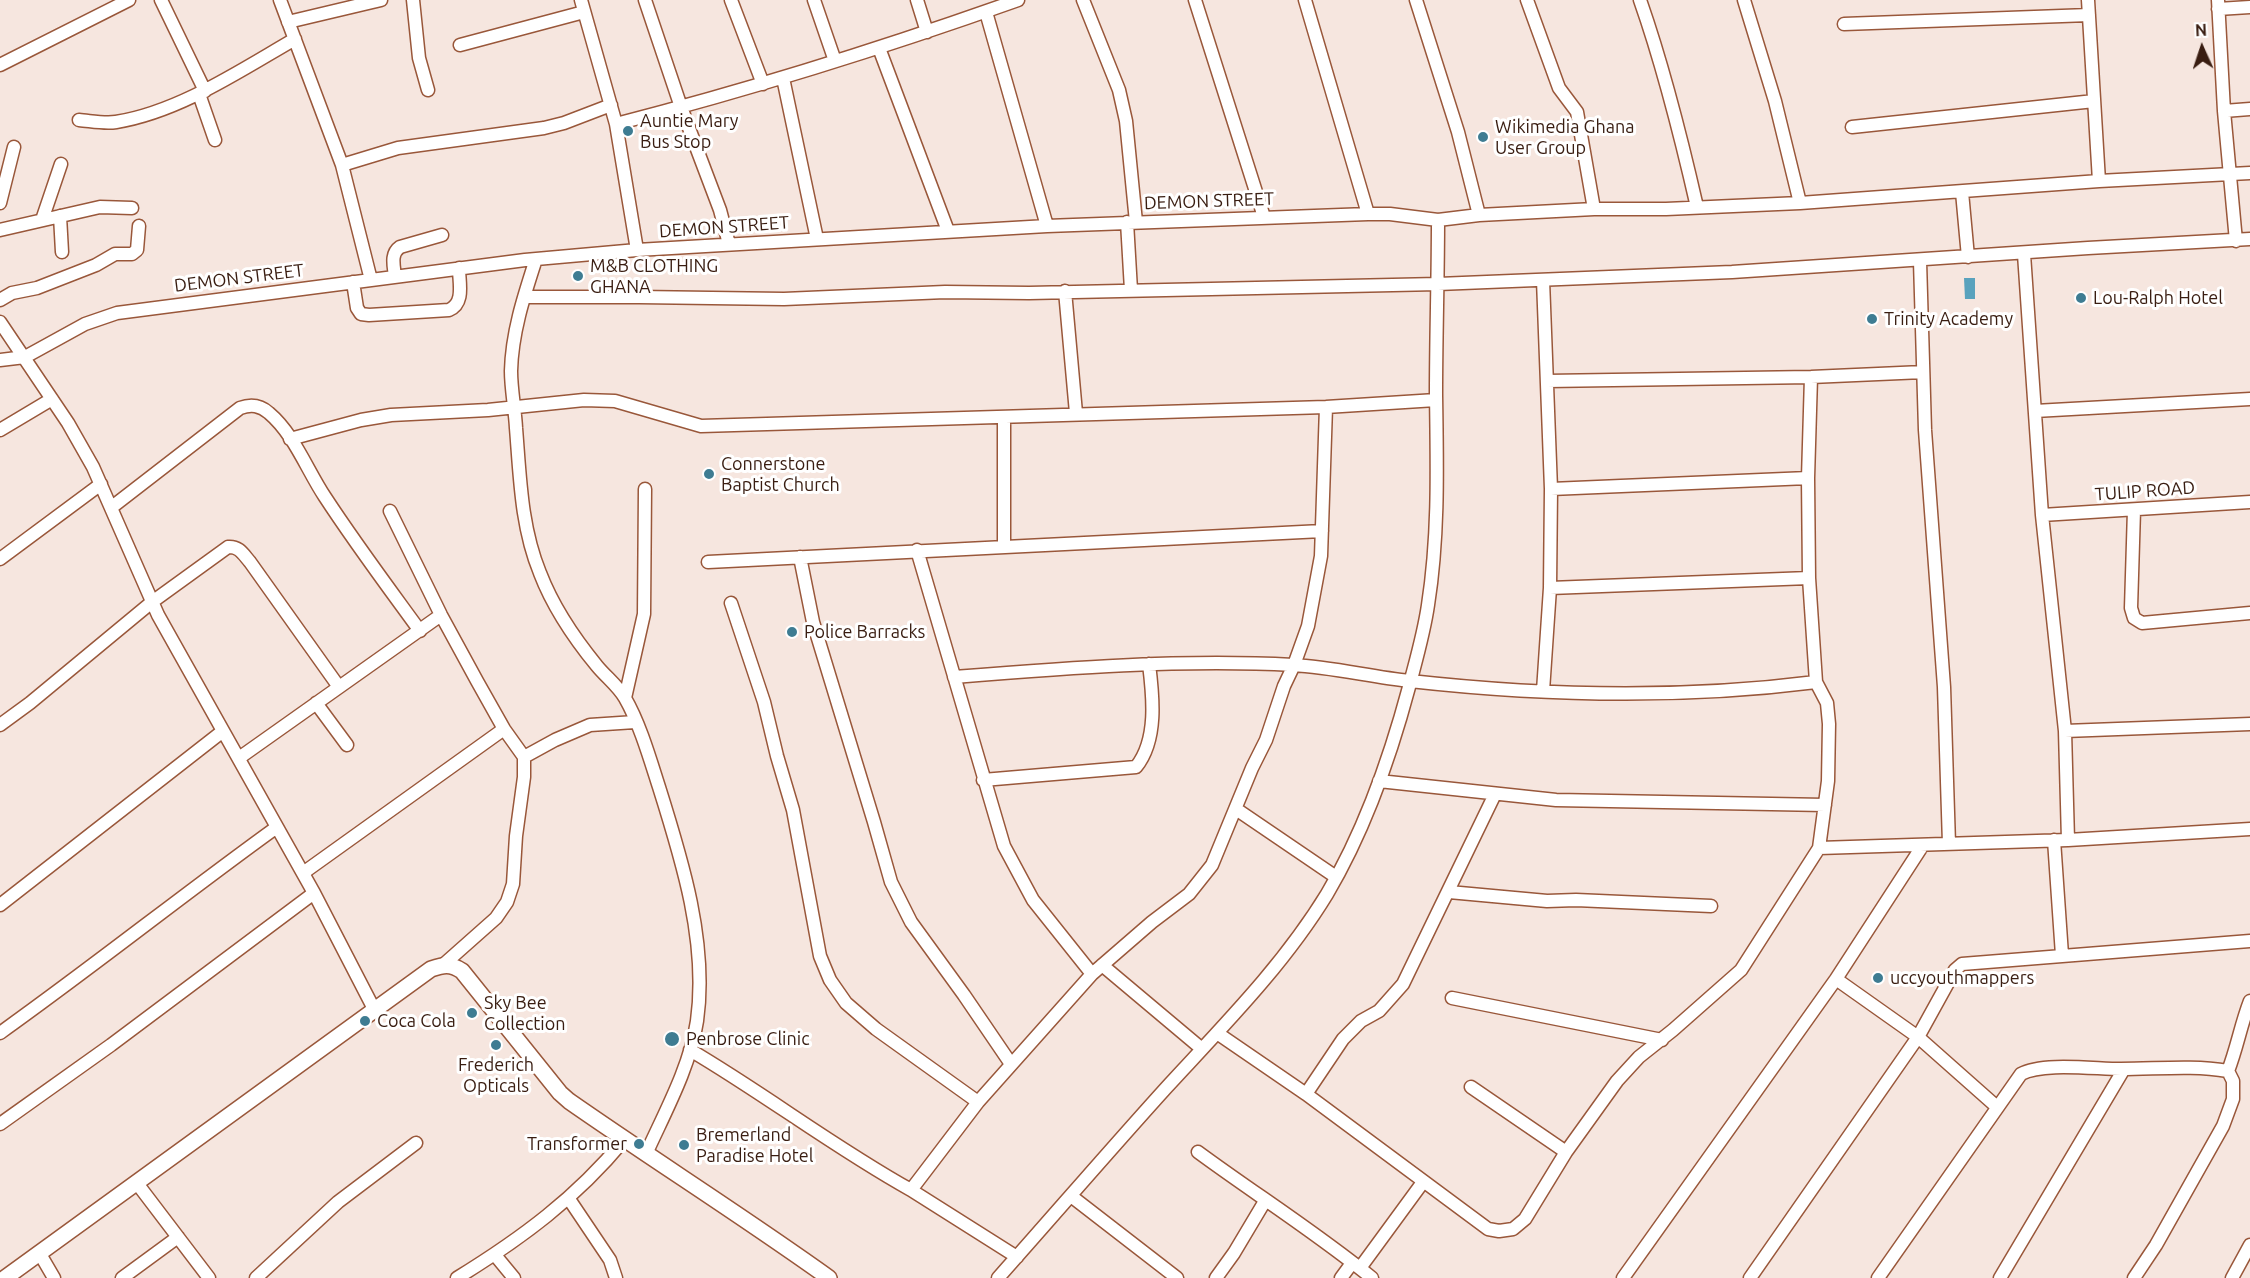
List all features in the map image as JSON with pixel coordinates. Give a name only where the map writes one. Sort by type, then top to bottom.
[{"type":"street","points":[[0,65],[129,0]]},
{"type":"street","points":[[161,0],[202,93],[215,140]]},
{"type":"street","points":[[280,0],[342,165],[371,280]]},
{"type":"street","points":[[288,22],[381,0]]},
{"type":"street","points":[[413,0],[419,58],[428,90]]},
{"type":"street","points":[[645,0],[681,107],[720,210],[729,244]]},
{"type":"street","points":[[731,0],[764,84]]},
{"type":"street","points":[[814,0],[835,61]]},
{"type":"street","points":[[916,0],[927,32]]},
{"type":"street","points":[[616,124],[764,84],[879,48],[1018,0]]},
{"type":"street","points":[[1083,0],[1119,90],[1126,121],[1131,222],[1131,290]]},
{"type":"street","points":[[1196,0],[1264,217]]},
{"type":"street","points":[[1305,0],[1368,214]]},
{"type":"street","points":[[1416,0],[1458,132],[1479,215]]},
{"type":"street","points":[[1527,0],[1559,88],[1577,112],[1594,209]]},
{"type":"street","points":[[1640,0],[1675,111],[1697,207]]},
{"type":"street","points":[[1744,0],[1775,101],[1800,203]]},
{"type":"street","points":[[2088,0],[2099,181]]},
{"type":"street","points":[[2236,241],[2224,111],[2218,5],[2250,8]]},
{"type":"street","points":[[460,45],[582,6],[612,105],[637,250]]},
{"type":"street","points":[[986,12],[1047,226]]},
{"type":"street","points":[[1844,24],[2089,15]]},
{"type":"street","points":[[79,120],[114,123],[153,112],[202,93],[295,39]]},
{"type":"street","points":[[879,48],[948,231]]},
{"type":"street","points":[[783,78],[817,239]]},
{"type":"street","points":[[1852,126],[2094,101]]},
{"type":"street","points":[[342,165],[398,148],[544,128],[612,105]]},
{"type":"street","points":[[2224,111],[2250,109]]},
{"type":"street","points":[[0,203],[14,147]]},
{"type":"street","points":[[42,220],[61,164]]},
{"type":"street","name":"DEMON STREET","points":[[25,357],[85,324],[117,313],[459,268],[637,250],[1131,222],[1368,214],[1390,214],[1438,220],[1479,215],[1594,209],[1800,203],[2099,181],[2250,173]]},
{"type":"street","points":[[1962,192],[1968,257]]},
{"type":"street","points":[[0,230],[100,207],[132,208]]},
{"type":"street","points":[[60,216],[62,252]]},
{"type":"street","points":[[1003,1276],[1017,1257],[1286,954],[1349,853],[1379,782],[1399,725],[1422,640],[1433,563],[1437,510],[1438,220]]},
{"type":"street","points":[[0,300],[12,293],[37,288],[96,265],[115,254],[132,254],[137,250],[139,226]]},
{"type":"street","points":[[395,277],[393,255],[395,250],[442,235]]},
{"type":"street","points":[[524,297],[784,299],[945,292],[1438,284],[1732,272],[2250,239]]},
{"type":"street","points":[[2024,254],[2042,515],[2065,731],[2068,840]]},
{"type":"street","points":[[536,259],[515,334],[511,371],[525,520],[532,553],[558,610],[581,645],[625,698],[649,754],[674,837],[693,916],[697,947],[697,1019],[690,1050],[645,1154]]},
{"type":"street","points":[[1920,261],[1925,430],[1944,687],[1949,844]]},
{"type":"street","points":[[353,282],[357,308],[361,314],[449,310],[456,307],[460,300],[459,268]]},
{"type":"street","points":[[1543,280],[1551,489],[1550,588],[1543,691]]},
{"type":"street","points":[[1065,291],[1076,413]]},
{"type":"street","points":[[0,321],[68,423],[112,507],[152,602],[314,893],[375,1011]]},
{"type":"street","points":[[0,360],[25,357]]},
{"type":"street","points":[[1547,381],[1811,377],[1923,372]]},
{"type":"street","points":[[1217,1033],[1306,1094],[1488,1229],[1499,1231],[1513,1229],[1525,1219],[1566,1152],[1617,1081],[1639,1057],[1662,1040],[1741,970],[1819,848],[1825,805],[1829,724],[1827,703],[1816,682],[1809,579],[1808,478],[1811,377]]},
{"type":"street","points":[[0,430],[52,399]]},
{"type":"street","points":[[2035,411],[2250,399]]},
{"type":"street","points":[[290,439],[361,420],[391,415],[488,410],[584,400],[615,401],[701,426],[1326,407],[1436,400]]},
{"type":"street","points":[[112,507],[226,418],[247,405],[264,409],[290,439],[324,496],[420,631]]},
{"type":"street","points":[[911,1190],[978,1102],[1097,969],[1189,894],[1212,865],[1266,740],[1311,615],[1321,556],[1326,407]]},
{"type":"street","points":[[1004,417],[1004,546]]},
{"type":"street","points":[[1551,489],[1808,478]]},
{"type":"street","points":[[0,559],[101,484]]},
{"type":"street","points":[[625,698],[644,614],[645,489]]},
{"type":"street","name":"TULIP ROAD","points":[[2042,515],[2250,502]]},
{"type":"street","points":[[2134,510],[2131,608],[2134,618],[2142,623],[2250,613]]},
{"type":"street","points":[[5,1278],[431,969],[443,965],[496,918],[507,902],[513,884],[516,836],[525,777],[524,757],[504,729],[441,615],[390,512]]},
{"type":"street","points":[[708,561],[1322,531]]},
{"type":"street","points":[[0,725],[39,696],[152,602],[228,547],[234,546],[240,549],[250,562],[339,687]]},
{"type":"street","points":[[917,550],[983,780],[1004,846],[1018,876],[1050,924],[1097,969],[1202,1049]]},
{"type":"street","points":[[800,557],[813,621],[891,882],[910,922],[1011,1064]]},
{"type":"street","points":[[1550,588],[1809,579]]},
{"type":"street","points":[[731,603],[764,702],[793,810],[820,956],[830,980],[846,1003],[876,1029],[978,1102]]},
{"type":"street","points":[[239,758],[441,615]]},
{"type":"street","points":[[954,678],[1149,664],[1294,665],[1410,681],[1543,691],[1689,693],[1816,682]]},
{"type":"street","points":[[983,780],[1136,767],[1142,759],[1153,719],[1149,664]]},
{"type":"street","points":[[316,703],[347,745]]},
{"type":"street","points":[[524,757],[590,725],[635,722]]},
{"type":"street","points":[[2065,731],[2250,724]]},
{"type":"street","points":[[303,873],[504,729]]},
{"type":"street","points":[[0,905],[224,731]]},
{"type":"street","points":[[1379,782],[1608,803],[1825,805]]},
{"type":"street","points":[[1306,1094],[1343,1039],[1361,1021],[1379,1011],[1403,984],[1495,794]]},
{"type":"street","points":[[1236,809],[1336,877]]},
{"type":"street","points":[[0,1033],[86,972],[182,896],[277,826]]},
{"type":"street","points":[[1819,848],[2068,840],[2250,829]]},
{"type":"street","points":[[2054,840],[2062,955]]},
{"type":"street","points":[[1623,1278],[1836,979],[1923,845]]},
{"type":"street","points":[[1449,892],[1547,901],[1576,900],[1711,906]]},
{"type":"street","points":[[0,1124],[111,1045],[314,893]]},
{"type":"street","points":[[1750,1278],[1918,1037],[1955,969],[1962,964],[2250,941]]},
{"type":"street","points":[[443,965],[454,966],[462,971],[560,1093],[624,1140],[765,1231],[829,1278]]},
{"type":"street","points":[[1836,979],[1918,1037],[1997,1107]]},
{"type":"street","points":[[1452,998],[1662,1040]]},
{"type":"street","points":[[2134,1278],[2156,1245],[2223,1126],[2233,1099],[2233,1081],[2228,1071],[2250,1001]]},
{"type":"street","points":[[690,1050],[736,1077],[863,1162],[1017,1257]]},
{"type":"street","points":[[1878,1278],[2020,1074],[2038,1068],[2202,1067],[2228,1071]]},
{"type":"street","points":[[2000,1278],[2124,1069]]},
{"type":"street","points":[[1470,1087],[1566,1152]]},
{"type":"street","points":[[457,1278],[495,1255],[569,1199],[601,1168],[624,1140]]},
{"type":"street","points":[[256,1278],[338,1202],[416,1143]]},
{"type":"street","points":[[1197,1152],[1313,1233],[1372,1278]]},
{"type":"street","points":[[136,1182],[209,1278]]},
{"type":"street","points":[[1341,1278],[1356,1265],[1423,1182]]},
{"type":"street","points":[[1071,1196],[1177,1278]]},
{"type":"street","points":[[569,1199],[610,1260],[616,1278]]},
{"type":"street","points":[[1216,1278],[1265,1201]]},
{"type":"street","points":[[122,1278],[178,1238]]},
{"type":"street","points":[[2232,1278],[2250,1245]]},
{"type":"street","points":[[40,1254],[54,1278]]},
{"type":"street","points":[[495,1255],[514,1278]]},
{"type":"water","points":[[1964,278],[1975,278],[1975,299],[1965,299]]},
{"type":"place","name":"Auntie Mary Bus Stop","points":[[628,131]]},
{"type":"place","name":"Wikimedia Ghana User Group","points":[[1483,137]]},
{"type":"place","name":"M&B CLOTHING GHANA","points":[[578,276]]},
{"type":"place","name":"Lou-Ralph Hotel","points":[[2081,298]]},
{"type":"place","name":"Trinity Academy","points":[[1872,319]]},
{"type":"place","name":"Connerstone Baptist Church","points":[[709,474]]},
{"type":"place","name":"Police Barracks","points":[[792,632]]},
{"type":"place","name":"uccyouthmappers","points":[[1878,978]]},
{"type":"place","name":"Sky Bee Collection","points":[[472,1013]]},
{"type":"place","name":"Coca Cola","points":[[365,1021]]},
{"type":"place","name":"Penbrose Clinic","points":[[672,1039]]},
{"type":"place","name":"Frederich Opticals","points":[[496,1045]]},
{"type":"place","name":"Transformer","points":[[639,1144]]},
{"type":"place","name":"Bremerland Paradise Hotel","points":[[684,1145]]}]
